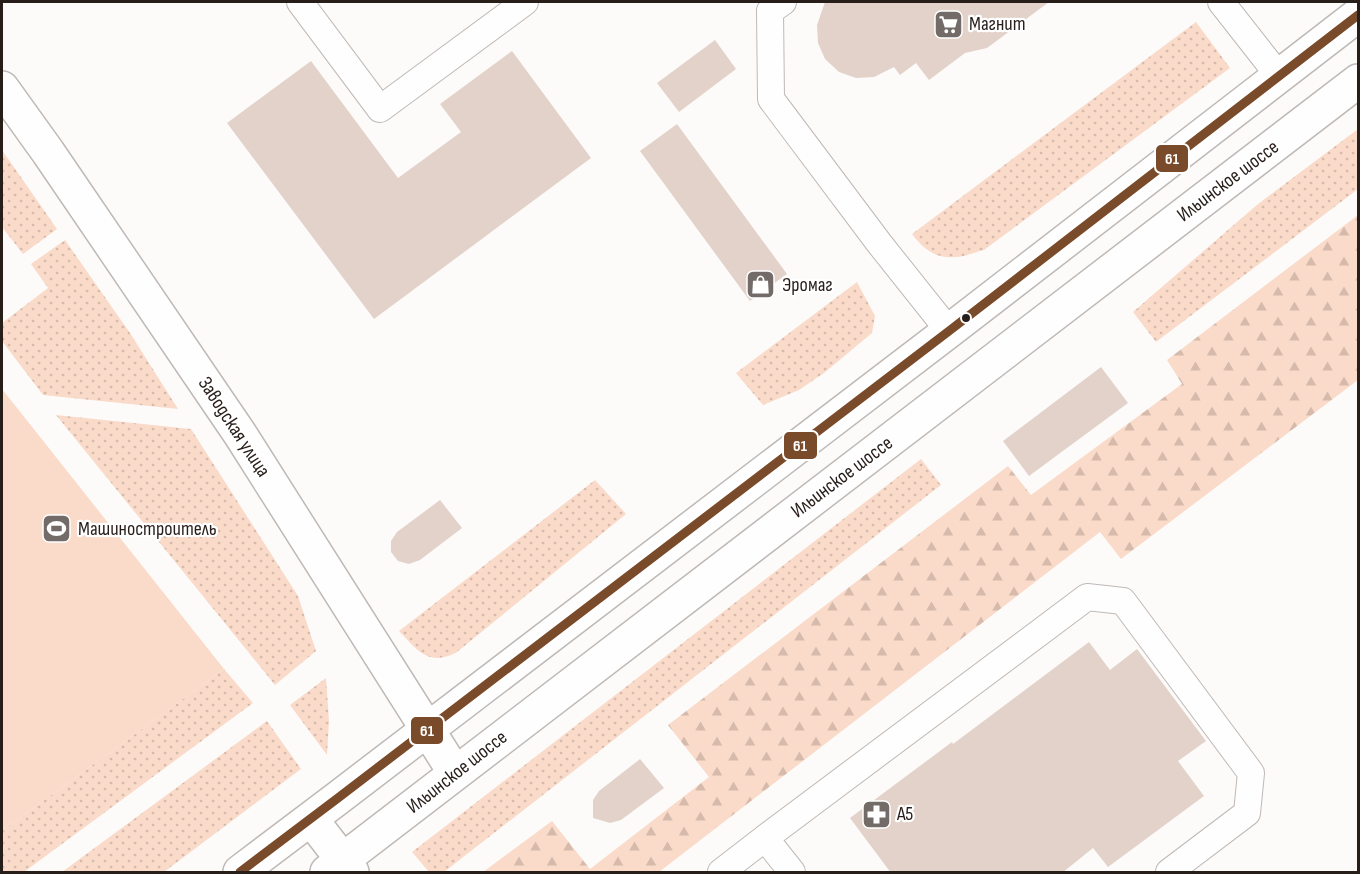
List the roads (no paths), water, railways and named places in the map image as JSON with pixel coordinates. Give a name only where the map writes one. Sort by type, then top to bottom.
[{"type":"main road","points":[[240,873],[1359,15]]},
{"type":"main road","name":"Ильинское шоссе","points":[[341,869],[455,773],[1359,81]]},
{"type":"main road","name":"Заводская улица","points":[[2,88],[240,434],[455,773]]},
{"type":"main road","points":[[311,819],[341,869]]},
{"type":"lane","points":[[300,2],[380,109],[525,2]]},
{"type":"lane","points":[[783,2],[770,11],[771,99],[879,243],[949,331]]},
{"type":"lane","points":[[1221,2],[1279,76]]},
{"type":"lane","points":[[722,873],[765,838],[1088,597],[1124,601],[1251,773],[1247,813],[1169,873]]},
{"type":"lane","points":[[765,838],[792,873]]},
{"type":"place","name":"Магнит","points":[[948,24]]},
{"type":"place","name":"Эромаг","points":[[761,285]]},
{"type":"place","name":"Машиностроитель","points":[[57,529]]},
{"type":"place","name":"А5","points":[[876,814]]}]
